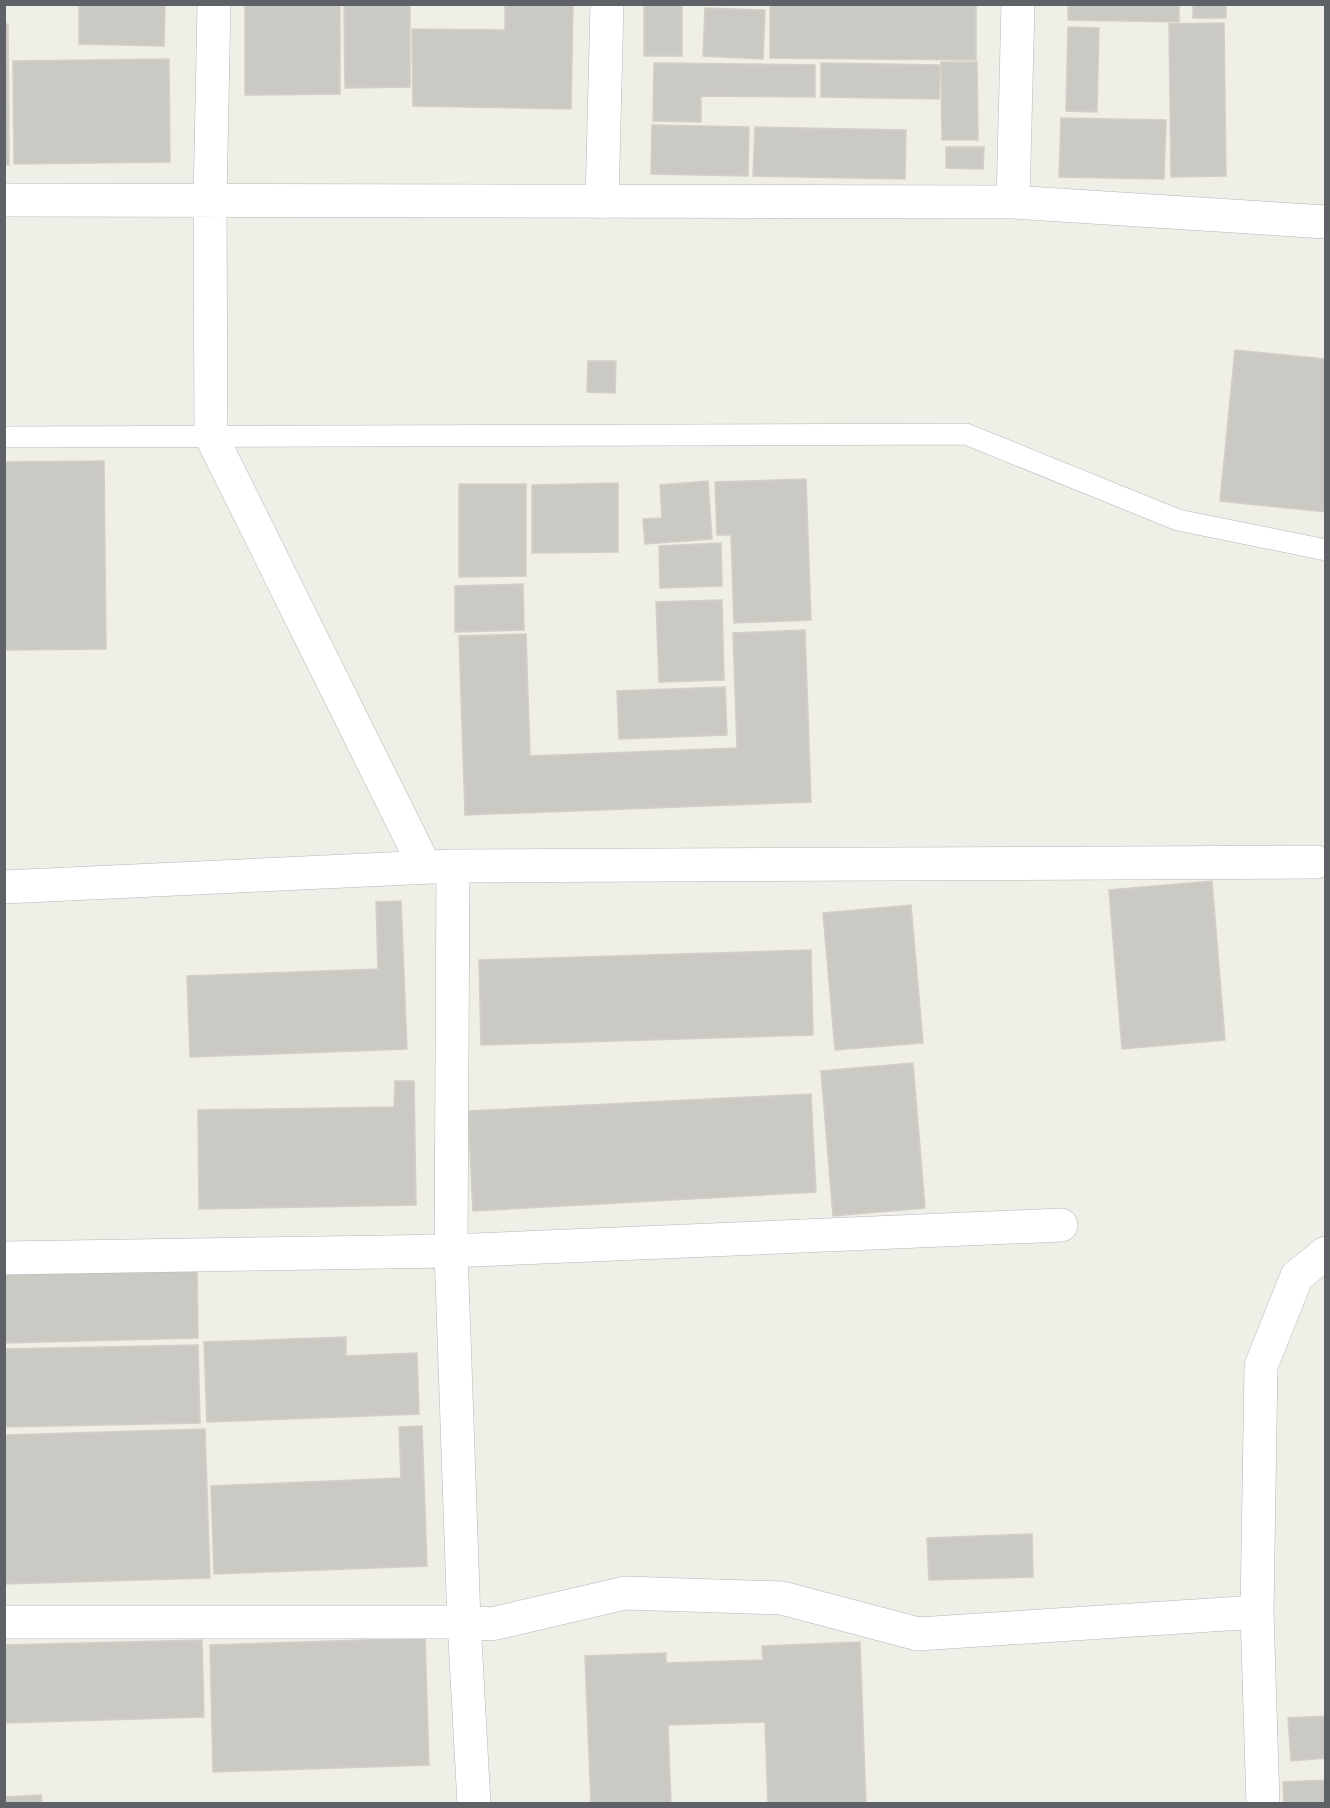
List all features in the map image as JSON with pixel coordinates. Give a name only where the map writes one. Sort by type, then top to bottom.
[{"type":"street","points":[[214,4],[210,201],[211,436],[439,867],[464,1622],[474,1803]]},
{"type":"street","points":[[602,202],[607,4]]},
{"type":"street","points":[[1013,202],[1018,4]]},
{"type":"street","points":[[4,200],[1013,202],[1326,222]]},
{"type":"street","points":[[4,887],[439,867],[1316,862]]},
{"type":"street","points":[[4,1258],[451,1251],[1061,1225]]},
{"type":"street","points":[[1263,1803],[1257,1612],[1261,1366],[1297,1276],[1326,1252]]},
{"type":"street","points":[[4,1622],[464,1622],[492,1624],[625,1593],[782,1598],[918,1634],[1257,1612]]},
{"type":"lane","points":[[4,436],[966,434],[1178,520],[1326,550]]},
{"type":"building","points":[[79,4],[165,4],[164,46],[79,44]]},
{"type":"building","points":[[245,4],[340,4],[340,94],[245,95]]},
{"type":"building","points":[[344,4],[410,4],[410,87],[345,88]]},
{"type":"building","points":[[505,4],[573,4],[571,109],[413,106],[412,29],[505,30]]},
{"type":"building","points":[[644,4],[682,4],[682,56],[644,56]]},
{"type":"building","points":[[770,4],[976,4],[976,60],[770,58]]},
{"type":"building","points":[[1068,4],[1179,4],[1179,22],[1068,20]]},
{"type":"building","points":[[1193,4],[1226,4],[1226,18],[1193,18]]},
{"type":"building","points":[[705,8],[765,10],[763,59],[703,56]]},
{"type":"building","points":[[1224,23],[1226,176],[1171,177],[1169,24]]},
{"type":"building","points":[[4,24],[8,24],[9,165],[4,165]]},
{"type":"building","points":[[1068,27],[1099,28],[1097,112],[1066,111]]},
{"type":"building","points":[[169,59],[170,162],[14,164],[13,61]]},
{"type":"building","points":[[941,62],[977,62],[978,140],[942,140]]},
{"type":"building","points":[[654,63],[815,65],[815,97],[701,96],[701,122],[653,121]]},
{"type":"building","points":[[821,63],[940,65],[939,99],[821,97]]},
{"type":"building","points":[[1061,118],[1166,120],[1164,179],[1059,177]]},
{"type":"building","points":[[652,125],[749,127],[748,176],[651,174]]},
{"type":"building","points":[[755,127],[906,130],[905,179],[753,176]]},
{"type":"building","points":[[946,147],[984,147],[983,169],[946,168]]},
{"type":"building","points":[[1235,350],[1326,359],[1326,512],[1220,501]]},
{"type":"building","points":[[588,361],[616,361],[615,393],[587,392]]},
{"type":"building","points":[[104,461],[106,649],[4,650],[4,462]]},
{"type":"building","points":[[806,479],[811,620],[734,623],[731,535],[717,535],[715,482]]},
{"type":"building","points":[[708,481],[712,539],[645,544],[643,519],[662,518],[660,485]]},
{"type":"building","points":[[618,483],[618,552],[532,553],[532,485]]},
{"type":"building","points":[[459,484],[526,484],[526,576],[459,577]]},
{"type":"building","points":[[721,543],[722,586],[660,588],[659,546]]},
{"type":"building","points":[[523,584],[524,630],[455,632],[455,586]]},
{"type":"building","points":[[722,600],[724,680],[659,682],[656,602]]},
{"type":"building","points":[[805,630],[811,802],[465,815],[459,636],[526,634],[530,756],[737,748],[733,633]]},
{"type":"building","points":[[725,687],[727,735],[619,739],[617,691]]},
{"type":"building","points":[[1212,881],[1225,1040],[1122,1049],[1109,890]]},
{"type":"building","points":[[401,901],[407,1049],[190,1057],[187,976],[378,969],[376,902]]},
{"type":"building","points":[[911,905],[923,1043],[835,1050],[823,913]]},
{"type":"building","points":[[811,950],[813,1035],[481,1045],[479,960]]},
{"type":"building","points":[[913,1063],[925,1208],[833,1216],[821,1071]]},
{"type":"building","points":[[395,1081],[414,1081],[416,1205],[199,1209],[198,1110],[394,1107]]},
{"type":"building","points":[[811,1094],[816,1192],[473,1211],[468,1111]]},
{"type":"building","points":[[197,1267],[198,1338],[4,1343],[4,1272]]},
{"type":"building","points":[[346,1337],[346,1356],[417,1353],[419,1414],[207,1422],[204,1342]]},
{"type":"building","points":[[198,1345],[200,1423],[4,1427],[4,1349]]},
{"type":"building","points":[[422,1426],[427,1566],[214,1574],[211,1486],[401,1478],[399,1427]]},
{"type":"building","points":[[205,1429],[210,1578],[4,1584],[4,1435]]},
{"type":"building","points":[[1032,1534],[1033,1577],[929,1580],[927,1538]]},
{"type":"building","points":[[425,1638],[429,1765],[213,1772],[210,1645]]},
{"type":"building","points":[[202,1640],[204,1717],[5,1723],[4,1645]]},
{"type":"building","points":[[860,1642],[866,1804],[768,1804],[765,1722],[668,1725],[671,1804],[591,1804],[585,1656],[666,1653],[666,1663],[763,1660],[762,1646]]},
{"type":"building","points":[[1326,1716],[1326,1758],[1291,1761],[1288,1718]]},
{"type":"building","points":[[1326,1780],[1326,1804],[1284,1804],[1283,1782]]},
{"type":"building","points":[[41,1795],[42,1804],[4,1804],[4,1797]]}]
